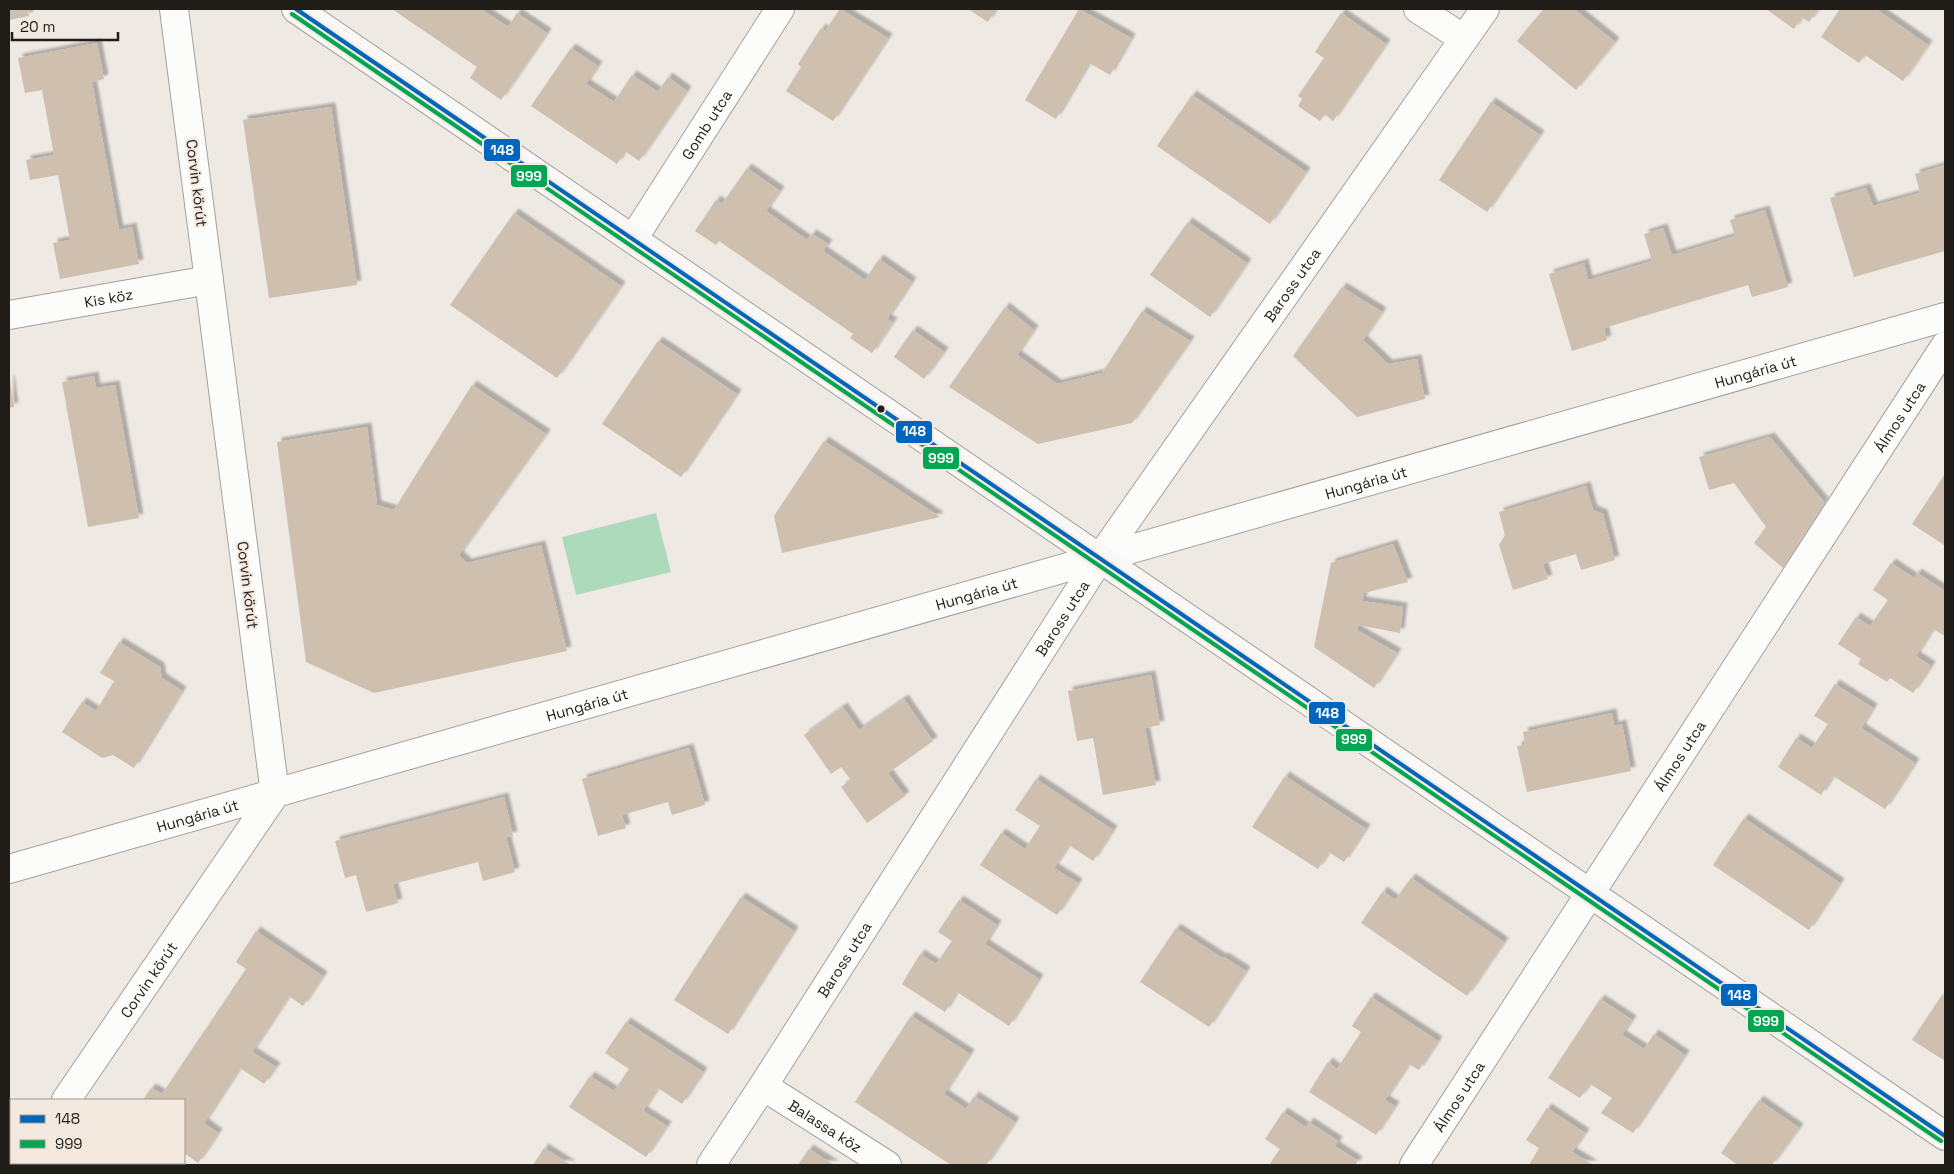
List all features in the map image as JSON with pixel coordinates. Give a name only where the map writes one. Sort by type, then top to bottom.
[{"type":"street","name":"Corvin körút","points":[[67,1099],[275,794],[174,9]]},
{"type":"street","points":[[296,9],[1945,1136]]},
{"type":"street","name":"Gomb utca","points":[[632,239],[780,9]]},
{"type":"street","points":[[1418,9],[1464,39]]},
{"type":"street","name":"Baross utca","points":[[710,1165],[763,1086],[1100,558],[1485,9]]},
{"type":"street","name":"Kis köz","points":[[9,315],[209,280]]},
{"type":"street","name":"Hungária út","points":[[9,869],[1945,318]]},
{"type":"street","name":"Álmos utca","points":[[1414,1165],[1945,346]]},
{"type":"street","name":"Balassa köz","points":[[763,1086],[887,1165]]},
{"type":"green space","points":[[656,513],[671,572],[576,595],[562,537]]},
{"type":"building","points":[[9,9],[28,9],[29,16],[9,20]]},
{"type":"building","points":[[392,9],[481,9],[508,27],[517,13],[547,33],[501,100],[470,78],[477,67]]},
{"type":"building","points":[[840,9],[888,38],[833,121],[786,91],[801,67],[798,64],[821,28],[825,31]]},
{"type":"building","points":[[968,9],[996,9],[988,22]]},
{"type":"building","points":[[1079,9],[1131,38],[1110,75],[1089,63],[1056,119],[1025,100]]},
{"type":"building","points":[[1544,9],[1574,9],[1615,42],[1576,90],[1517,41]]},
{"type":"building","points":[[1766,9],[1818,9],[1809,22],[1802,17],[1794,29]]},
{"type":"building","points":[[1840,9],[1876,9],[1928,45],[1903,81],[1865,55],[1859,63],[1821,37]]},
{"type":"building","points":[[1341,13],[1386,44],[1333,121],[1325,114],[1320,121],[1298,106],[1302,99],[1298,96],[1324,58],[1315,52]]},
{"type":"building","points":[[97,43],[104,79],[92,82],[119,230],[132,227],[139,264],[60,279],[53,243],[70,240],[58,175],[30,180],[26,160],[54,155],[42,90],[25,93],[18,58]]},
{"type":"building","points":[[571,48],[598,66],[586,84],[614,102],[632,75],[658,92],[668,77],[687,91],[639,161],[625,151],[617,164],[531,106]]},
{"type":"building","points":[[1192,95],[1306,172],[1270,224],[1157,146]]},
{"type":"building","points":[[1491,102],[1540,135],[1487,212],[1439,180]]},
{"type":"building","points":[[331,107],[357,285],[269,298],[243,120]]},
{"type":"building","points":[[1945,165],[1945,251],[1854,277],[1830,198],[1866,188],[1873,206],[1920,193],[1915,174]]},
{"type":"building","points":[[747,168],[780,191],[766,211],[807,240],[812,234],[828,244],[823,251],[865,280],[879,259],[912,282],[887,319],[893,322],[872,353],[850,338],[853,334],[719,241],[716,245],[695,231],[716,200],[722,204]]},
{"type":"building","points":[[1765,210],[1788,287],[1752,297],[1748,285],[1604,328],[1607,340],[1572,351],[1549,274],[1584,263],[1588,280],[1652,261],[1644,234],[1663,228],[1672,255],[1735,236],[1730,220]]},
{"type":"building","points":[[514,213],[621,286],[557,378],[450,305]]},
{"type":"building","points":[[1188,222],[1247,263],[1210,317],[1150,275]]},
{"type":"building","points":[[1342,287],[1382,312],[1363,340],[1388,364],[1417,359],[1425,399],[1357,417],[1293,356]]},
{"type":"building","points":[[1005,307],[1034,330],[1017,355],[1057,384],[1102,373],[1142,311],[1190,341],[1132,423],[1038,444],[949,387]]},
{"type":"building","points":[[913,330],[944,352],[924,379],[894,357]]},
{"type":"building","points":[[658,341],[737,394],[681,477],[602,424]]},
{"type":"building","points":[[94,376],[96,388],[115,385],[139,518],[88,527],[62,382]]},
{"type":"building","points":[[9,380],[14,407],[9,408]]},
{"type":"building","points":[[472,385],[546,434],[459,555],[467,563],[541,545],[567,651],[374,693],[306,662],[277,442],[367,427],[377,505],[394,510]]},
{"type":"building","points":[[1770,437],[1824,502],[1783,568],[1754,543],[1766,527],[1734,483],[1709,490],[1699,457]]},
{"type":"building","points":[[824,441],[940,517],[782,553],[774,516]]},
{"type":"building","points":[[1945,474],[1945,543],[1944,545],[1912,524]]},
{"type":"building","points":[[1586,486],[1593,510],[1603,514],[1615,560],[1581,570],[1576,554],[1543,564],[1548,579],[1513,590],[1499,545],[1505,535],[1499,512]]},
{"type":"building","points":[[1393,544],[1408,582],[1364,593],[1362,601],[1403,607],[1400,633],[1358,625],[1357,630],[1397,653],[1374,688],[1314,647],[1331,563]]},
{"type":"building","points":[[1891,563],[1914,578],[1917,573],[1945,591],[1943,597],[1945,598],[1945,636],[1933,629],[1916,656],[1931,666],[1913,693],[1890,678],[1887,682],[1858,664],[1861,659],[1838,644],[1856,617],[1870,626],[1888,600],[1873,590]]},
{"type":"building","points":[[119,642],[160,667],[162,678],[182,691],[134,768],[113,755],[102,758],[62,732],[82,702],[96,711],[114,681],[100,673]]},
{"type":"building","points":[[1151,675],[1160,725],[1145,728],[1156,785],[1103,795],[1093,738],[1077,741],[1068,691]]},
{"type":"building","points":[[1835,684],[1873,708],[1861,728],[1915,763],[1885,809],[1833,776],[1821,795],[1778,767],[1796,738],[1812,748],[1828,724],[1814,716]]},
{"type":"building","points":[[904,699],[933,741],[888,773],[905,796],[867,823],[841,787],[851,780],[841,767],[831,774],[804,735],[843,707],[859,730]]},
{"type":"building","points":[[1612,713],[1614,726],[1622,724],[1631,771],[1527,792],[1517,746],[1525,745],[1523,732]]},
{"type":"building","points":[[689,748],[705,805],[672,815],[668,802],[622,815],[626,828],[598,836],[582,779]]},
{"type":"building","points":[[1285,776],[1366,829],[1344,862],[1329,852],[1318,869],[1252,827]]},
{"type":"building","points":[[1036,779],[1113,830],[1093,861],[1069,845],[1054,868],[1078,883],[1057,915],[980,865],[1001,833],[1025,849],[1040,826],[1015,810]]},
{"type":"building","points":[[504,797],[513,836],[506,837],[515,872],[483,881],[478,862],[393,884],[398,903],[366,912],[356,875],[345,878],[335,841]]},
{"type":"building","points":[[1744,818],[1840,883],[1809,930],[1713,865]]},
{"type":"building","points":[[1411,878],[1504,942],[1467,996],[1361,923],[1383,891],[1395,900]]},
{"type":"building","points":[[741,897],[794,931],[728,1034],[674,1000]]},
{"type":"building","points":[[959,900],[997,925],[985,944],[1039,979],[1009,1026],[957,992],[945,1012],[902,984],[920,954],[936,964],[952,941],[938,932]]},
{"type":"building","points":[[1176,928],[1246,971],[1209,1027],[1140,982]]},
{"type":"building","points":[[256,931],[323,976],[303,1006],[289,996],[252,1052],[276,1067],[264,1084],[240,1068],[204,1123],[218,1133],[198,1163],[185,1154],[185,1099],[144,1099],[151,1088],[162,1094],[246,969],[236,962]]},
{"type":"building","points":[[1942,995],[1945,997],[1945,1061],[1912,1040]]},
{"type":"building","points":[[1371,997],[1438,1041],[1419,1070],[1409,1064],[1385,1100],[1395,1106],[1376,1135],[1309,1092],[1328,1062],[1337,1069],[1361,1032],[1352,1026]]},
{"type":"building","points":[[1600,999],[1632,1020],[1622,1035],[1644,1049],[1654,1034],[1685,1055],[1633,1133],[1601,1113],[1612,1098],[1590,1084],[1580,1098],[1548,1078]]},
{"type":"building","points":[[911,1016],[970,1054],[944,1094],[966,1109],[974,1096],[1015,1122],[986,1165],[951,1165],[855,1102]]},
{"type":"building","points":[[626,1022],[703,1072],[682,1104],[658,1088],[643,1111],[667,1126],[646,1157],[569,1107],[590,1076],[614,1091],[629,1069],[605,1053]]},
{"type":"building","points":[[1759,1100],[1799,1128],[1772,1165],[1738,1165],[1721,1153]]},
{"type":"building","points":[[1547,1108],[1585,1133],[1572,1152],[1593,1165],[1529,1165],[1539,1148],[1526,1140]]},
{"type":"building","points":[[1283,1112],[1306,1127],[1309,1122],[1338,1141],[1335,1146],[1358,1161],[1355,1165],[1269,1165],[1280,1149],[1265,1139]]},
{"type":"building","points":[[544,1148],[571,1165],[533,1165]]},
{"type":"building","points":[[809,1149],[834,1165],[798,1165]]},
{"type":"transit line","name":"148","points":[[296,9],[1945,1136]]},
{"type":"transit line","name":"999","points":[[292,14],[1941,1141]]}]
